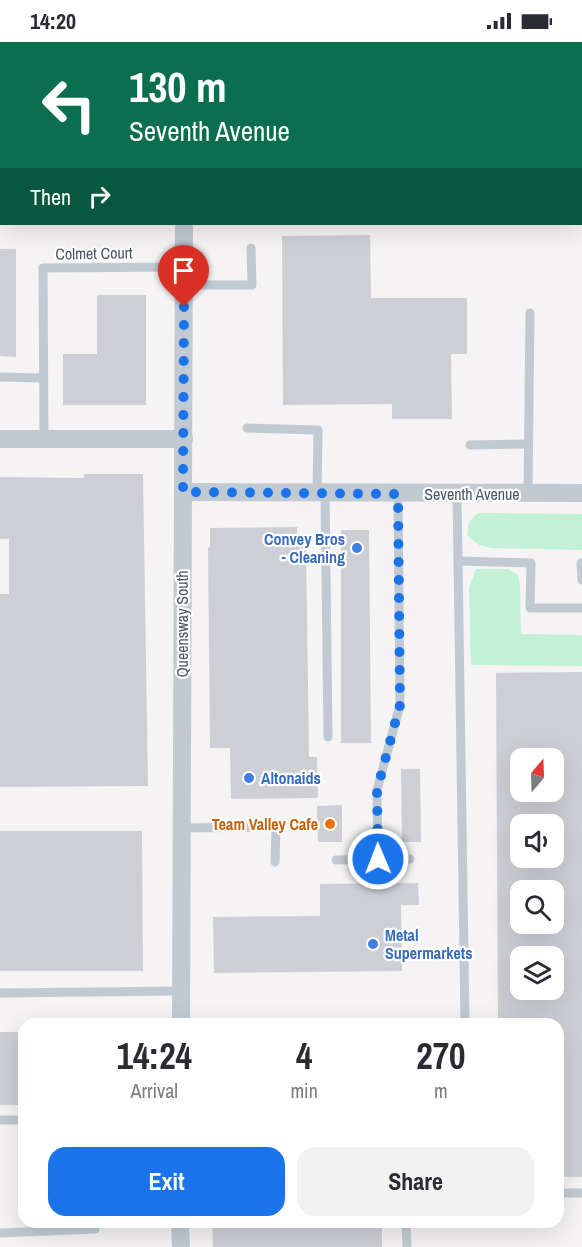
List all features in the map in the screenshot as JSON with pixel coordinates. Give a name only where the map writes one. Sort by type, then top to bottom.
[{"type":"street","name":"Queensway South","points":[[181,1018],[184,225]]},
{"type":"street","points":[[0,439],[184,439]]},
{"type":"street","name":"Seventh Avenue","points":[[183,492],[582,493]]},
{"type":"street","points":[[180,1228],[181,1247]]},
{"type":"lane","points":[[184,276],[252,285],[251,248]]},
{"type":"lane","name":"Colmet Court","points":[[44,438],[42,268],[184,276]]},
{"type":"lane","points":[[528,494],[530,313]]},
{"type":"lane","points":[[0,377],[42,378]]},
{"type":"lane","points":[[247,428],[318,430],[328,737]]},
{"type":"lane","points":[[470,445],[528,444]]},
{"type":"lane","points":[[378,859],[377,790],[400,705],[398,494]]},
{"type":"lane","points":[[457,494],[465,1018]]},
{"type":"lane","points":[[458,561],[531,563],[530,608],[582,608]]},
{"type":"lane","points":[[581,563],[582,580]]},
{"type":"lane","points":[[180,828],[276,827],[275,862]]},
{"type":"lane","points":[[336,860],[410,859]]},
{"type":"lane","points":[[0,993],[180,991]]},
{"type":"lane","points":[[0,1120],[18,1120]]},
{"type":"lane","points":[[564,1193],[582,1193]]},
{"type":"lane","points":[[0,1233],[95,1228]]},
{"type":"lane","points":[[406,1228],[407,1247]]},
{"type":"green space","points":[[478,513],[582,514],[582,550],[491,548],[479,545],[467,535],[469,522]]},
{"type":"green space","points":[[476,569],[508,569],[518,575],[521,634],[582,635],[582,666],[471,665],[469,588]]},
{"type":"building","points":[[370,235],[371,298],[467,298],[467,354],[451,354],[452,419],[392,419],[392,404],[283,405],[282,236]]},
{"type":"building","points":[[0,249],[16,249],[16,357],[0,356]]},
{"type":"building","points":[[97,295],[146,295],[146,405],[63,405],[63,354],[97,354]]},
{"type":"building","points":[[84,474],[143,474],[148,786],[0,787],[0,594],[9,594],[9,539],[0,539],[0,477],[84,478]]},
{"type":"building","points":[[297,527],[297,547],[306,546],[309,757],[317,757],[318,798],[231,799],[230,748],[210,748],[208,547],[210,548],[210,528]]},
{"type":"building","points":[[341,530],[369,530],[371,743],[341,743]]},
{"type":"building","points":[[582,672],[582,1177],[564,1177],[564,1018],[498,1018],[496,673]]},
{"type":"building","points":[[401,769],[420,769],[421,842],[402,842]]},
{"type":"building","points":[[342,805],[342,842],[318,842],[317,806]]},
{"type":"building","points":[[0,831],[142,831],[143,971],[0,971]]},
{"type":"building","points":[[418,883],[419,905],[401,905],[402,971],[214,973],[213,917],[320,916],[320,884]]},
{"type":"building","points":[[0,1032],[18,1032],[18,1105],[0,1105]]},
{"type":"building","points":[[212,1228],[382,1228],[382,1247],[213,1247]]},
{"type":"place","name":"Convey Bros - Cleaning","points":[[357,548]]},
{"type":"place","name":"Altonaids","points":[[249,778]]},
{"type":"place","name":"Team Valley Cafe","points":[[330,824]]},
{"type":"place","name":"Metal Supermarkets","points":[[373,944]]},
{"type":"route","points":[[184,307],[183,492],[398,494],[400,705],[377,790],[378,859]]}]
